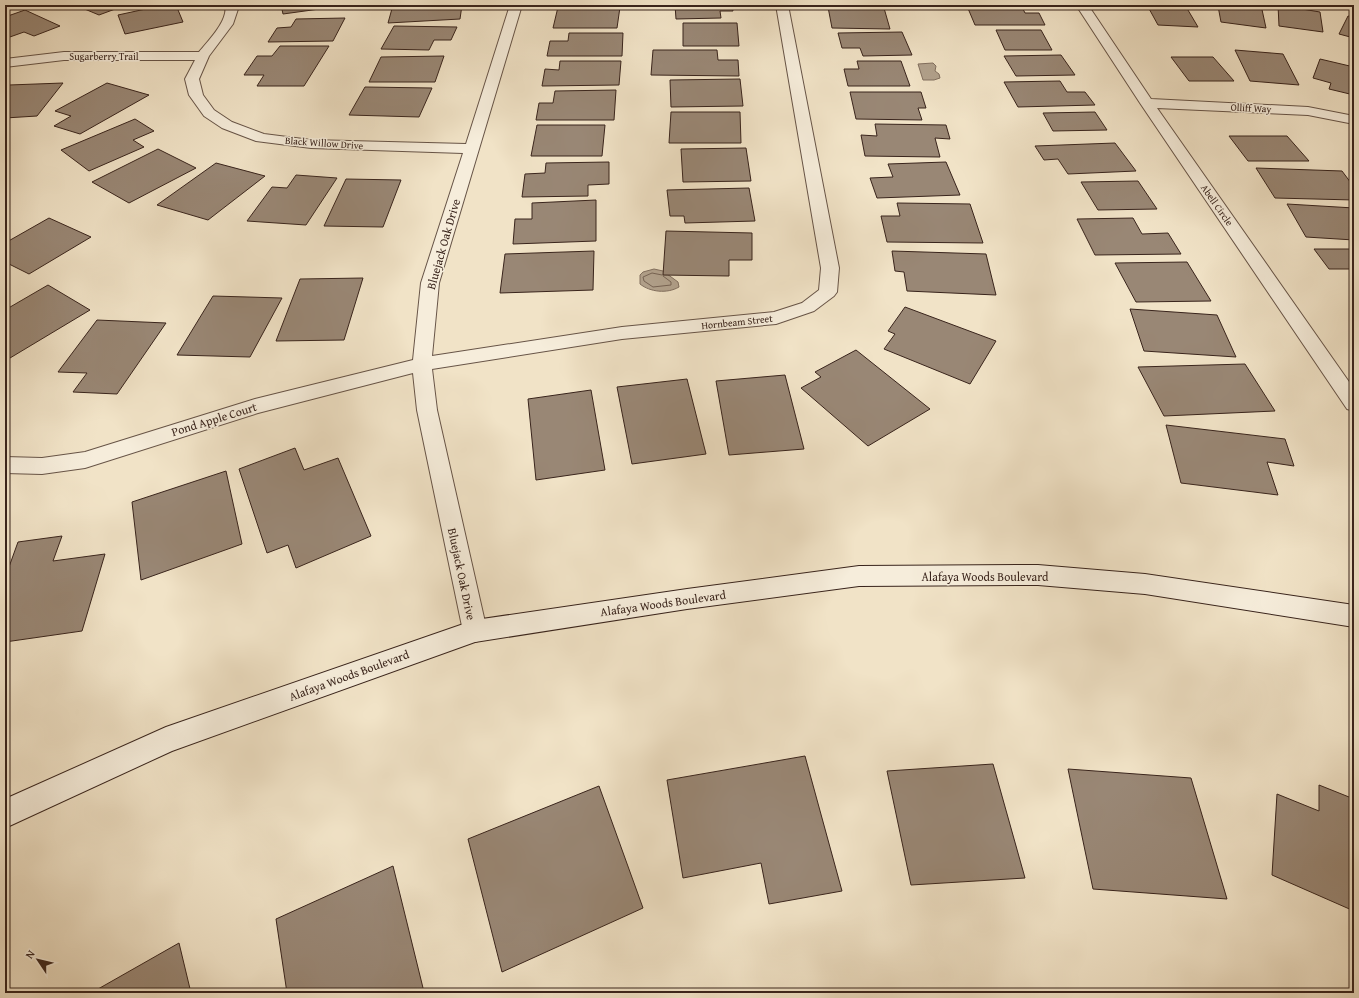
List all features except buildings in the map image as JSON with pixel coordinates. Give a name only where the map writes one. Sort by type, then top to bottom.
[{"type":"street","name":"Black Willow Drive","points":[[231,5],[232,9],[227,24],[203,56],[192,79],[196,95],[209,113],[227,125],[261,138],[311,144],[472,148]]},
{"type":"street","name":"Bluejack Oak Drive","points":[[475,630],[427,410],[422,364],[430,283],[516,5]]},
{"type":"street","name":"Hornbeam Street","points":[[422,364],[622,334],[776,318],[808,307],[828,292],[830,268],[782,5]]},
{"type":"street","name":"Abell Circle","points":[[1082,5],[1147,103],[1354,404]]},
{"type":"street","name":"Sugarberry Trail","points":[[5,63],[64,56],[203,56]]},
{"type":"street","name":"Olliff Way","points":[[1147,103],[1308,111],[1354,120]]},
{"type":"street","name":"Pond Apple Court","points":[[5,465],[42,466],[85,460],[255,406],[422,364]]},
{"type":"street","name":"Alafaya Woods Boulevard","points":[[5,814],[166,740],[475,630],[859,576],[1038,575],[1137,583],[1354,616]]},
{"type":"water","points":[[933,63],[936,66],[935,71],[939,74],[940,78],[934,80],[923,80],[918,64]]},
{"type":"water","points":[[654,269],[663,271],[678,282],[679,287],[669,291],[659,291],[649,289],[640,284],[640,275],[643,272]]}]
